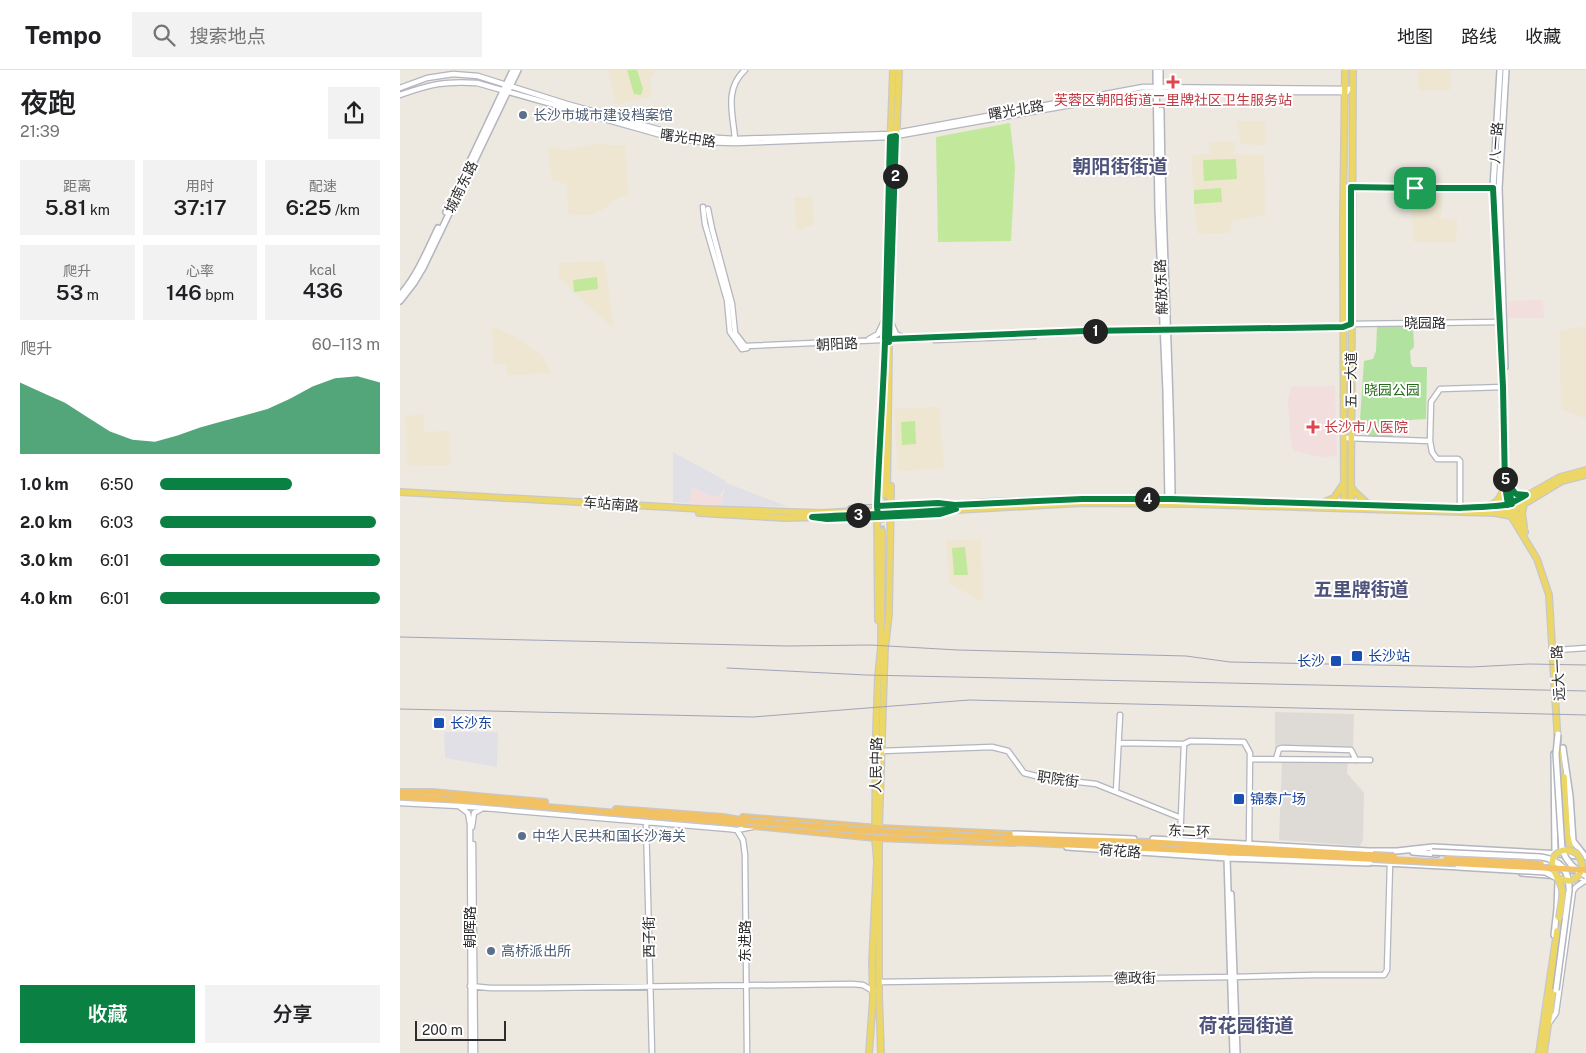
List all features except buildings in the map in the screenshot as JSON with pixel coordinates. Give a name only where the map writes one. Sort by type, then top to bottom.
[{"type":"highway","points":[[400,792],[432,792],[723,819],[754,827],[877,838],[1012,844],[1040,841]]},
{"type":"highway","points":[[400,797],[484,801],[723,819],[748,817],[877,828],[1014,834],[1040,841]]},
{"type":"highway","name":"东二环","points":[[723,819],[868,834],[1005,839],[1247,853],[1351,855]]},
{"type":"highway","name":"东二环","points":[[1040,841],[1149,842],[1585,869]]},
{"type":"main road","name":"城南东路","points":[[400,301],[423,268],[513,70]]},
{"type":"main road","name":"城南东路","points":[[508,84],[518,70]]},
{"type":"main road","points":[[884,495],[893,70]]},
{"type":"main road","points":[[893,135],[899,70]]},
{"type":"main road","name":"解放东路","points":[[1158,70],[1158,210],[1164,331],[1170,390],[1169,501]]},
{"type":"main road","name":"五一大道","points":[[1345,70],[1343,328],[1348,483],[1351,507]]},
{"type":"main road","name":"五一大道","points":[[1347,439],[1351,326],[1352,70]]},
{"type":"main road","name":"八一路","points":[[1500,70],[1493,188],[1506,484],[1511,509]]},
{"type":"main road","name":"八一路","points":[[1506,70],[1499,188],[1506,484]]},
{"type":"main road","name":"城南东路","points":[[400,295],[419,266],[505,91]]},
{"type":"main road","points":[[883,648],[889,613],[891,506],[890,405],[886,391]]},
{"type":"main road","points":[[883,648],[877,616],[877,506],[881,409],[886,391]]},
{"type":"main road","points":[[1351,507],[1488,507],[1511,509],[1526,495],[1560,477],[1586,470]]},
{"type":"main road","points":[[1169,501],[1495,513],[1524,504],[1562,481],[1586,475]]},
{"type":"main road","points":[[1320,504],[1334,498],[1348,483],[1370,506]]},
{"type":"main road","name":"五一大道","points":[[1344,507],[1348,483]]},
{"type":"main road","points":[[1488,507],[1494,504],[1501,496],[1506,484],[1516,494],[1526,495]]},
{"type":"main road","name":"车站南路","points":[[400,494],[810,515],[940,509],[1082,499],[1169,501]]},
{"type":"main road","points":[[1169,501],[1320,504],[1344,507]]},
{"type":"main road","points":[[810,515],[877,506],[938,503],[955,507]]},
{"type":"main road","points":[[1524,504],[1522,514],[1524,530]]},
{"type":"main road","points":[[810,515],[827,519],[890,517],[940,514],[955,507]]},
{"type":"main road","name":"远大一路","points":[[1511,509],[1540,558],[1553,595],[1567,834],[1571,850]]},
{"type":"main road","name":"远大一路","points":[[1511,509],[1537,559],[1550,596],[1563,835],[1558,853]]},
{"type":"main road","name":"人民中路","points":[[877,828],[881,751],[884,531]]},
{"type":"main road","name":"人民中路","points":[[882,1053],[876,998],[872,991],[872,962],[877,861],[878,677],[883,648]]},
{"type":"main road","points":[[1544,1053],[1563,893],[1562,886],[1553,871],[1552,862],[1558,853],[1554,755],[1558,724]]},
{"type":"main road","points":[[1558,734],[1556,754],[1562,850],[1573,868],[1585,869]]},
{"type":"main road","points":[[1563,748],[1570,796],[1573,842],[1585,869]]},
{"type":"main road","points":[[1014,834],[1248,844],[1371,857],[1390,864],[1545,872],[1566,881],[1573,880]]},
{"type":"main road","name":"人民中路","points":[[871,1053],[879,982],[877,838]]},
{"type":"main road","name":"荷花路","points":[[1012,844],[1217,858],[1371,857]]},
{"type":"main road","points":[[1420,851],[1432,847],[1558,853],[1571,850],[1579,855],[1585,869]]},
{"type":"main road","points":[[1371,857],[1404,850],[1541,856],[1553,860],[1564,868],[1569,880],[1569,892],[1556,990],[1551,1005]]},
{"type":"main road","points":[[1213,851],[1217,858]]},
{"type":"main road","points":[[1420,851],[1552,862]]},
{"type":"main road","points":[[1240,858],[1247,853]]},
{"type":"main road","points":[[1558,853],[1585,869]]},
{"type":"main road","points":[[1229,858],[1233,1053]]},
{"type":"main road","points":[[1557,877],[1585,869]]},
{"type":"main road","points":[[1539,1053],[1561,918],[1568,890],[1573,880],[1585,869]]},
{"type":"main road","points":[[1550,981],[1549,974],[1557,909],[1557,877]]},
{"type":"main road","points":[[1232,977],[1238,1053]]},
{"type":"main road","name":"人民中路","points":[[876,998],[878,1053]]},
{"type":"street","points":[[735,139],[731,93],[738,76],[746,70]]},
{"type":"street","name":"曙光中路","points":[[400,88],[427,78],[453,74],[478,76],[567,104],[668,132],[702,137],[735,139],[893,135]]},
{"type":"street","name":"曙光中路","points":[[400,96],[429,85],[453,81],[477,83],[668,137],[701,142],[735,143],[893,135]]},
{"type":"street","name":"曙光北路","points":[[893,135],[1159,89],[1352,91]]},
{"type":"street","points":[[1344,187],[1493,188]]},
{"type":"street","name":"朝阳路","points":[[1164,331],[1085,331],[744,346],[735,333],[732,304],[706,208],[705,224],[727,300],[730,332],[742,349],[887,341],[977,340],[1085,333],[1343,328],[1351,326]]},
{"type":"street","points":[[888,318],[896,334],[906,338]]},
{"type":"street","points":[[865,340],[878,334],[888,318]]},
{"type":"street","name":"晓园路","points":[[1351,326],[1499,322]]},
{"type":"street","points":[[1460,508],[1460,462],[1458,459],[1435,458],[1432,452],[1430,441],[1431,402],[1440,389],[1503,387]]},
{"type":"street","points":[[1347,439],[1430,441]]},
{"type":"street","points":[[1557,650],[1586,648]]},
{"type":"street","points":[[1116,792],[1120,715]]},
{"type":"street","points":[[1120,743],[1184,744],[1190,740],[1244,742],[1250,753],[1248,844]]},
{"type":"street","points":[[1180,840],[1184,744]]},
{"type":"street","name":"职院街","points":[[881,751],[992,747],[1008,751],[1024,773],[1044,778],[1096,784],[1181,818]]},
{"type":"street","points":[[1276,759],[1279,749],[1297,748],[1351,750],[1356,760]]},
{"type":"street","points":[[1250,759],[1370,760]]},
{"type":"street","points":[[400,803],[459,806],[737,830],[754,827]]},
{"type":"street","name":"朝晖路","points":[[459,806],[468,813],[470,824],[475,1053]]},
{"type":"street","name":"朝晖路","points":[[471,1053],[473,987],[472,822],[474,813],[483,808]]},
{"type":"street","name":"西子街","points":[[646,822],[652,1053]]},
{"type":"street","name":"东进路","points":[[737,830],[743,840],[745,854],[747,1053]]},
{"type":"street","name":"德政街","points":[[879,982],[1315,975],[1382,976],[1386,975],[1388,970],[1390,864]]},
{"type":"street","points":[[1548,1024],[1556,1013],[1573,891],[1585,869]]},
{"type":"street","points":[[473,987],[852,984],[862,985],[872,991]]},
{"type":"shaded area","points":[[609,70],[654,70],[655,72],[650,77],[651,97],[615,104]]},
{"type":"shaded area","points":[[1418,70],[1450,70],[1450,90],[1418,91]]},
{"type":"shaded area","points":[[1237,121],[1266,121],[1265,145],[1241,144]]},
{"type":"shaded area","points":[[1209,142],[1236,142],[1232,154],[1264,155],[1265,215],[1233,220],[1228,233],[1198,234],[1194,204],[1192,156],[1211,153]]},
{"type":"shaded area","points":[[598,144],[625,146],[628,194],[612,201],[608,207],[591,215],[568,214],[567,184],[552,180],[548,147],[565,150]]},
{"type":"shaded area","points":[[1410,195],[1442,196],[1441,219],[1457,220],[1456,242],[1414,242]]},
{"type":"shaded area","points":[[794,197],[812,197],[814,224],[797,231]]},
{"type":"shaded area","points":[[604,261],[614,329],[558,277],[560,272],[559,263]]},
{"type":"shaded area","points":[[1543,300],[1544,318],[1508,318],[1508,301]]},
{"type":"shaded area","points":[[492,326],[517,338],[542,356],[551,373],[508,375],[506,364],[494,364]]},
{"type":"shaded area","points":[[1586,326],[1586,419],[1561,409],[1560,331]]},
{"type":"shaded area","name":"长沙市八医院","points":[[1335,386],[1337,456],[1322,457],[1293,451],[1288,400],[1291,387]]},
{"type":"shaded area","points":[[939,407],[944,468],[898,471],[894,409]]},
{"type":"shaded area","points":[[423,414],[424,432],[449,431],[450,465],[407,466],[406,416]]},
{"type":"shaded area","points":[[673,452],[726,481],[726,483],[786,506],[721,508],[724,488],[720,496],[711,496],[692,487],[689,503],[673,502]]},
{"type":"shaded area","points":[[692,487],[711,496],[722,496],[721,508],[689,503]]},
{"type":"shaded area","points":[[981,539],[983,602],[950,584],[946,541]]},
{"type":"shaded area","points":[[1275,712],[1354,714],[1353,747],[1282,745],[1277,747],[1275,754]]},
{"type":"shaded area","points":[[444,732],[498,732],[497,767],[445,758]]},
{"type":"shaded area","name":"锦泰广场","points":[[1282,762],[1348,763],[1347,773],[1364,793],[1363,840],[1360,846],[1279,840]]},
{"type":"green space","points":[[627,70],[637,70],[643,89],[641,95],[634,94]]},
{"type":"green space","points":[[1010,123],[1015,167],[1011,241],[938,242],[936,137]]},
{"type":"green space","points":[[1236,159],[1237,179],[1204,181],[1203,160]]},
{"type":"green space","points":[[1221,188],[1222,202],[1194,204],[1194,190]]},
{"type":"green space","points":[[597,277],[598,289],[574,292],[573,280]]},
{"type":"green space","name":"晓园公园","points":[[1413,326],[1414,347],[1410,351],[1411,364],[1413,367],[1427,367],[1426,419],[1394,421],[1392,440],[1368,440],[1367,420],[1360,420],[1364,361],[1373,359],[1376,351],[1377,327]]},
{"type":"green space","points":[[915,421],[916,444],[902,445],[901,422]]},
{"type":"green space","points":[[965,547],[968,575],[954,575],[952,548]]},
{"type":"tunnel","points":[[882,495],[882,531]]},
{"type":"tunnel","points":[[886,511],[887,495]]},
{"type":"railway","points":[[400,637],[787,646],[870,645],[958,650],[1186,656],[1230,662],[1471,667],[1529,664],[1586,665]]},
{"type":"railway","points":[[727,668],[866,675],[1586,691]]},
{"type":"railway","points":[[400,709],[753,717],[969,700],[1586,715]]},
{"type":"place","name":"芙蓉区朝阳街道二里牌社区卫生服务站","points":[[1173,82]]},
{"type":"place","name":"长沙市城市建设档案馆","points":[[523,115]]},
{"type":"place","name":"长沙市八医院","points":[[1313,427]]},
{"type":"place","name":"长沙站","points":[[1357,656]]},
{"type":"place","name":"长沙","points":[[1336,661]]},
{"type":"place","name":"长沙东","points":[[439,723]]},
{"type":"place","name":"锦泰广场","points":[[1239,799]]},
{"type":"place","name":"中华人民共和国长沙海关","points":[[522,836]]},
{"type":"place","name":"高桥派出所","points":[[491,951]]},
{"type":"district","name":"朝阳街街道","points":[[1120,166]]},
{"type":"district","name":"五里牌街道","points":[[1361,589]]},
{"type":"district","name":"荷花园街道","points":[[1246,1025]]},
{"type":"route","points":[[1415,188],[1351,187],[1351,324],[1343,327],[1085,331],[977,336],[889,339],[885,339],[890,137],[896,136],[893,237],[889,339],[889,342],[885,342],[881,409],[877,506],[878,517],[827,519],[812,517],[821,516],[860,515],[898,514],[956,509],[940,514],[878,517],[877,506],[938,503],[955,505],[986,502],[1082,499],[1192,499],[1460,508],[1488,507],[1508,505],[1512,504],[1508,484],[1513,492],[1519,496],[1526,495],[1512,504],[1508,505],[1505,485],[1503,387],[1493,188],[1415,188]]}]
